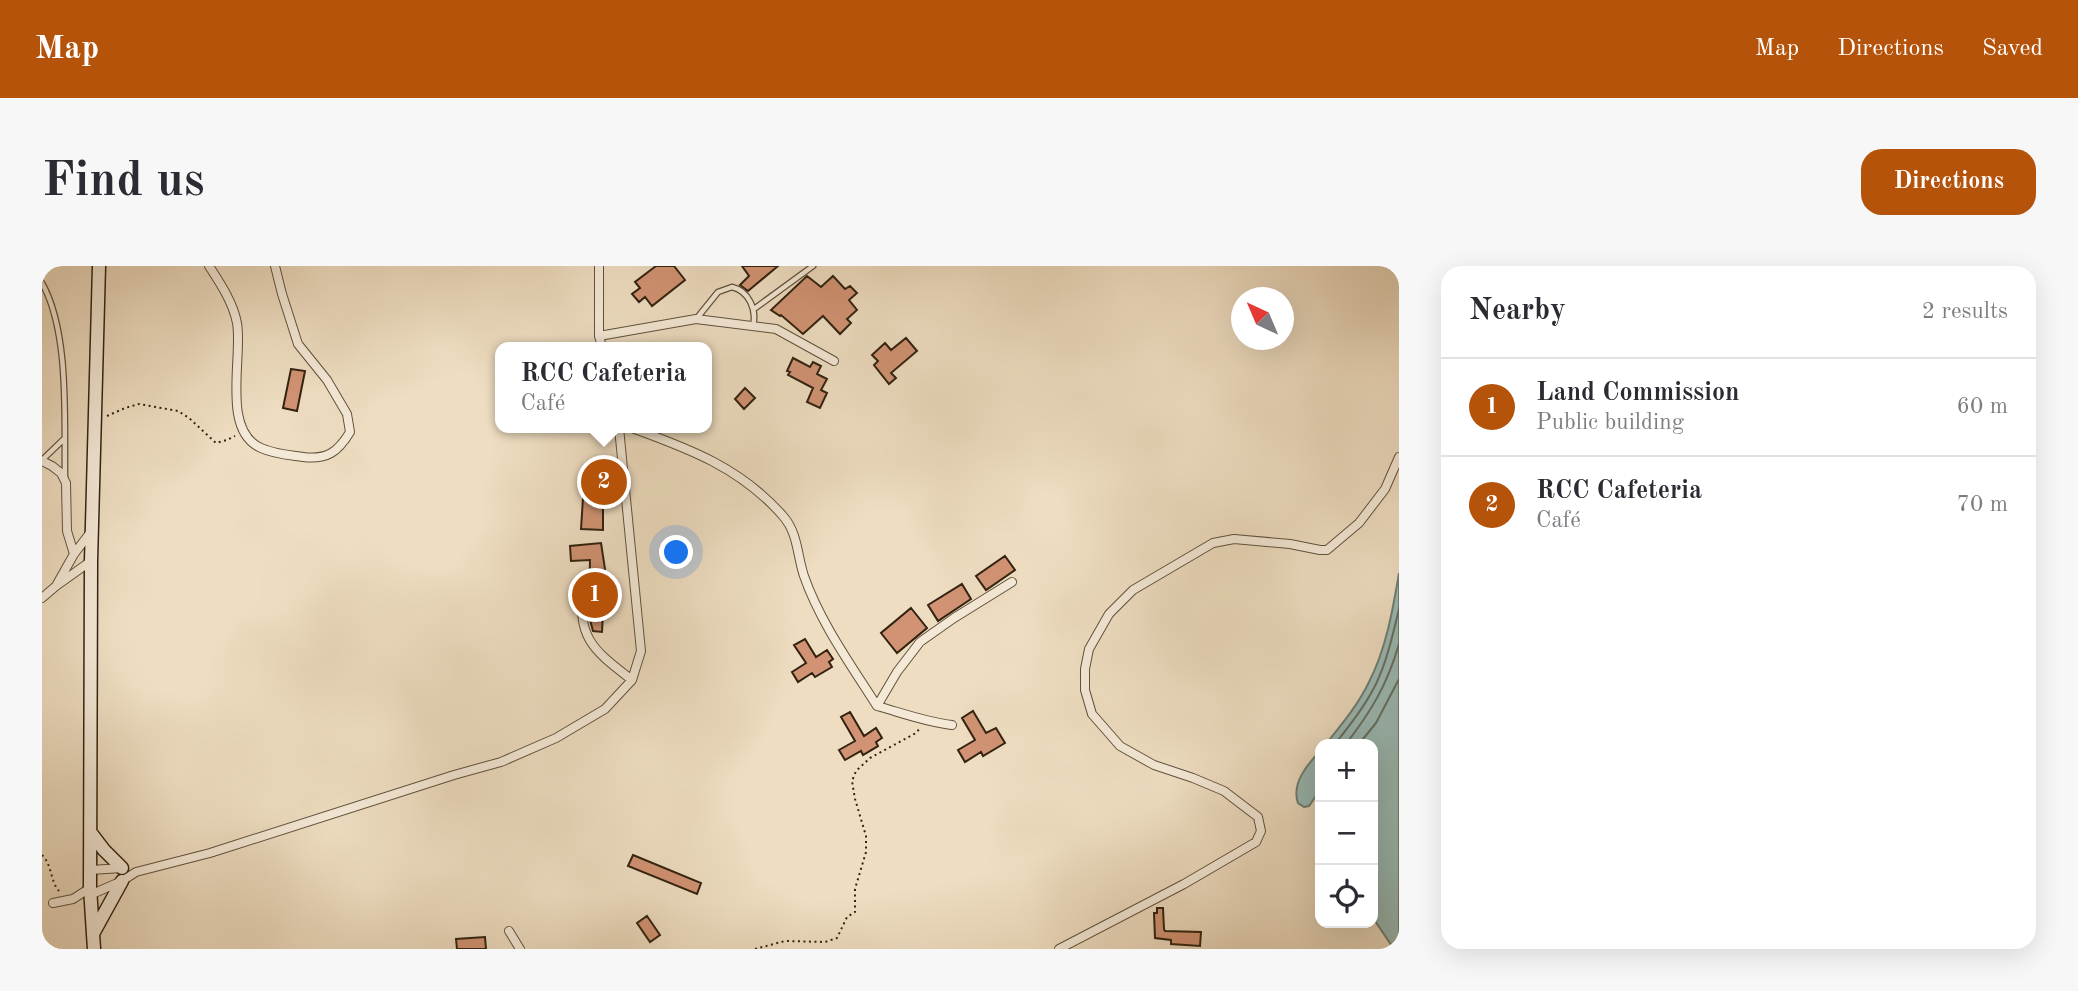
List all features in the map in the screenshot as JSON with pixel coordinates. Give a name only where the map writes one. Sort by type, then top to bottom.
[{"type":"street","points":[[94,949],[90,892],[91,561],[99,266]]},
{"type":"street","points":[[209,266],[225,292],[237,322],[239,355],[236,400],[242,432],[258,447],[275,453],[306,458],[325,457],[342,445],[350,432],[347,414],[327,380],[298,344],[275,266]]},
{"type":"street","points":[[599,266],[601,342]]},
{"type":"street","points":[[599,336],[696,319],[776,329],[834,361]]},
{"type":"street","points":[[90,870],[122,875],[210,853],[501,762],[556,738],[605,709],[632,680],[641,650],[619,433]]},
{"type":"street","points":[[646,433],[690,449],[723,466],[785,517],[796,540],[804,576],[830,633],[877,706],[924,721],[952,725]]},
{"type":"street","points":[[1059,949],[1214,867],[1256,842],[1261,831],[1258,817],[1224,791],[1154,765],[1120,746],[1092,714],[1084,690],[1085,669],[1089,649],[1109,614],[1143,583],[1207,546],[1223,540],[1270,541],[1327,550],[1359,523],[1385,489],[1399,457]]},
{"type":"street","points":[[42,461],[61,473],[65,483],[66,531],[74,554]]},
{"type":"street","points":[[56,586],[74,554],[92,531]]},
{"type":"street","points":[[42,598],[91,561]]},
{"type":"street","points":[[877,706],[897,671],[920,642],[1012,582]]},
{"type":"street","points":[[584,583],[581,604],[583,627],[591,645],[632,680]]},
{"type":"street","points":[[92,833],[122,875]]},
{"type":"street","points":[[53,903],[73,899],[122,875],[136,872]]},
{"type":"street","points":[[93,932],[122,875]]},
{"type":"street","points":[[509,930],[520,949]]},
{"type":"lane","points":[[754,309],[813,266]]},
{"type":"lane","points":[[42,283],[52,306],[61,348],[65,483]]},
{"type":"lane","points":[[696,319],[718,292],[732,287],[742,291],[754,309],[752,326]]},
{"type":"lane","points":[[42,461],[65,439]]},
{"type":"path","points":[[95,421],[139,404],[178,411],[190,418],[216,443],[242,432]]},
{"type":"path","points":[[755,949],[785,941],[825,942],[837,939],[847,917],[855,912],[855,889],[866,852],[866,836],[852,780],[856,771],[870,758],[916,733],[924,721]]},
{"type":"path","points":[[42,855],[46,859],[55,886],[67,900]]},
{"type":"water","points":[[1399,573],[1399,949],[1394,949],[1378,925],[1378,739],[1330,739],[1355,706],[1375,669]]},
{"type":"water","points":[[1315,757],[1315,797],[1309,806],[1304,807],[1298,803],[1296,796],[1299,781]]},
{"type":"building","points":[[656,266],[674,266],[685,280],[652,306],[645,297],[639,302],[632,294],[640,288],[635,282]]},
{"type":"building","points":[[742,266],[778,266],[748,291],[740,285],[749,276]]},
{"type":"building","points":[[807,276],[821,287],[833,276],[845,289],[850,286],[857,293],[849,300],[857,310],[847,319],[851,323],[840,334],[823,316],[803,334],[771,310]]},
{"type":"building","points":[[906,338],[917,351],[891,373],[896,378],[889,384],[874,365],[878,361],[872,355],[885,343],[891,350]]},
{"type":"building","points":[[793,358],[810,367],[813,362],[821,366],[817,374],[827,379],[821,390],[827,393],[820,408],[807,402],[813,388],[788,375]]},
{"type":"building","points":[[291,369],[305,371],[297,411],[283,408]]},
{"type":"building","points":[[745,388],[755,398],[744,409],[735,399]]},
{"type":"building","points":[[583,498],[603,499],[603,530],[581,529]]},
{"type":"building","points":[[601,543],[605,569],[602,632],[593,631],[589,616],[590,560],[571,561],[570,546]]},
{"type":"building","points":[[1005,556],[1015,570],[986,590],[976,576]]},
{"type":"building","points":[[962,584],[971,599],[938,621],[928,605]]},
{"type":"building","points":[[911,608],[927,628],[897,653],[881,633]]},
{"type":"building","points":[[805,639],[816,657],[827,650],[833,659],[829,662],[832,667],[815,677],[812,673],[798,682],[792,672],[806,663],[794,645]]},
{"type":"building","points":[[973,711],[986,733],[996,728],[1005,743],[983,756],[981,752],[965,762],[958,750],[975,740],[962,718]]},
{"type":"building","points":[[850,712],[864,736],[876,728],[882,738],[876,742],[878,746],[863,755],[861,751],[845,760],[839,750],[855,741],[841,717]]},
{"type":"building","points":[[633,855],[701,883],[697,894],[628,866]]},
{"type":"building","points":[[1157,908],[1163,908],[1165,931],[1201,932],[1200,946],[1171,944],[1171,940],[1155,938],[1154,913],[1157,913]]},
{"type":"building","points":[[647,916],[660,935],[650,942],[637,923]]},
{"type":"building","points":[[485,937],[486,949],[457,949],[456,939]]},
{"type":"place","name":"RCC Cafeteria","points":[[604,482]]},
{"type":"place","name":"Land Commission","points":[[595,595]]}]
